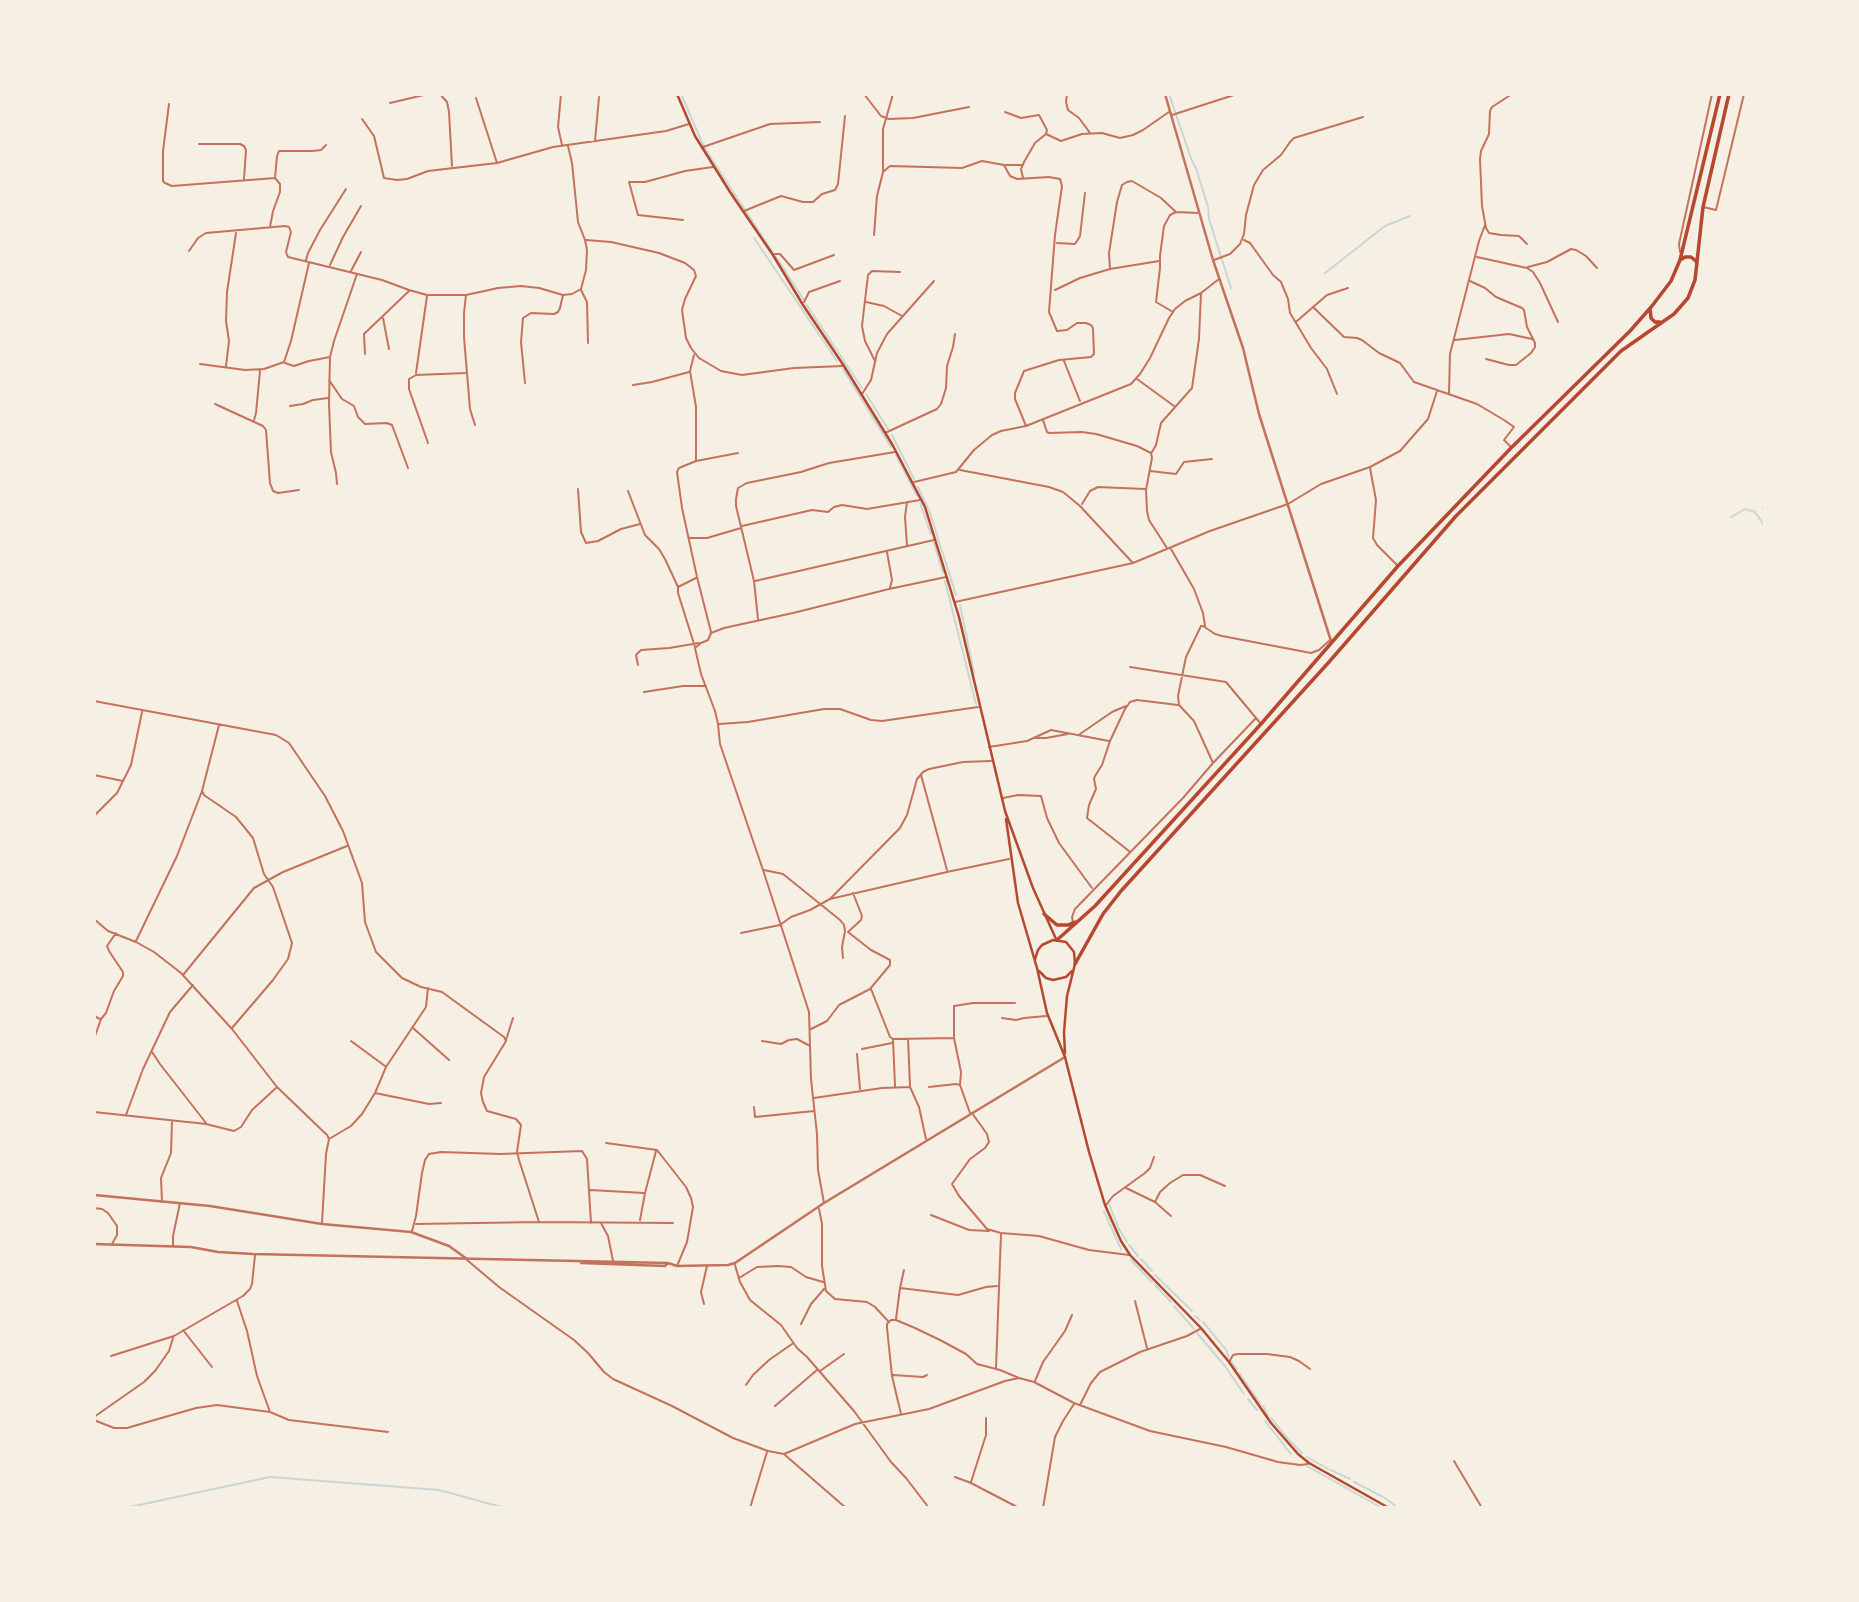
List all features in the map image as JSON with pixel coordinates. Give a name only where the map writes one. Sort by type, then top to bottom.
[{"type":"main road","points":[[677,94],[714,167],[844,366],[922,500],[954,602],[1005,811],[1018,850],[1057,940]]},
{"type":"main road","points":[[1057,940],[1084,917],[1261,724],[1398,566],[1511,448],[1624,338],[1652,306],[1671,281],[1681,260],[1720,94]]},
{"type":"main road","points":[[1037,968],[1046,978],[1053,980],[1066,977],[1103,914],[1121,891],[1320,672],[1456,516],[1621,351],[1682,306],[1696,280],[1703,207],[1729,94]]},
{"type":"main road","points":[[1681,260],[1691,257],[1698,267]]},
{"type":"main road","points":[[1652,306],[1649,313],[1653,320],[1665,320]]},
{"type":"main road","points":[[1005,811],[1018,903],[1048,1016],[1065,1056],[1088,1152],[1105,1205],[1121,1241],[1130,1255],[1201,1328],[1271,1423],[1298,1454],[1309,1464],[1389,1507]]},
{"type":"main road","points":[[1044,914],[1056,925],[1062,926],[1073,924],[1084,917]]},
{"type":"main road","points":[[1035,962],[1038,950],[1047,941],[1066,942],[1074,952],[1066,1013],[1065,1056]]},
{"type":"street","points":[[390,103],[428,94]]},
{"type":"street","points":[[440,94],[447,102],[449,112],[452,167]]},
{"type":"street","points":[[561,94],[558,127],[562,146]]},
{"type":"street","points":[[864,94],[885,119],[913,118],[970,107]]},
{"type":"street","points":[[874,236],[877,197],[883,172],[885,119],[893,94]]},
{"type":"street","points":[[1067,94],[1068,110],[1079,118],[1091,133]]},
{"type":"street","points":[[1165,94],[1213,260],[1242,348],[1259,414],[1332,642],[1311,653],[1222,636],[1205,627],[1200,628],[1189,648],[1178,696],[1179,705],[1194,721],[1213,763]]},
{"type":"street","points":[[1046,134],[1061,141],[1091,133],[1106,133],[1120,138],[1133,135],[1171,113],[1237,94]]},
{"type":"street","points":[[1513,94],[1492,107],[1488,118],[1489,134],[1481,151],[1482,206],[1489,233],[1519,236],[1527,244]]},
{"type":"street","points":[[1681,260],[1679,244],[1712,94]]},
{"type":"street","points":[[1703,207],[1716,210],[1744,94]]},
{"type":"street","points":[[595,142],[598,97]]},
{"type":"street","points":[[475,98],[497,163]]},
{"type":"street","points":[[169,104],[163,151],[165,183],[172,186],[275,178]]},
{"type":"street","points":[[1005,112],[1024,118],[1039,115],[1046,134]]},
{"type":"street","points":[[743,211],[781,196],[813,202],[822,194],[835,190],[838,184],[845,116]]},
{"type":"street","points":[[1213,260],[1230,254],[1243,239],[1254,185],[1263,170],[1281,155],[1294,138],[1363,117]]},
{"type":"street","points":[[362,119],[373,136],[384,178],[388,180],[407,179],[418,173],[452,167],[497,163],[537,151],[666,131],[690,124]]},
{"type":"street","points":[[702,147],[770,124],[820,122]]},
{"type":"street","points":[[1023,179],[1023,165],[1035,143],[1046,134]]},
{"type":"street","points":[[199,144],[244,146],[244,180]]},
{"type":"street","points":[[270,228],[280,192],[279,182],[275,178],[279,151],[321,150],[326,145]]},
{"type":"street","points":[[568,146],[578,222],[585,240],[587,262],[581,289],[587,302],[588,343]]},
{"type":"street","points":[[883,172],[893,166],[962,168],[982,161],[1023,165]]},
{"type":"street","points":[[1004,165],[1012,178],[1060,179],[1062,186],[1049,312],[1056,330],[1062,331],[1077,323],[1089,324],[1093,328],[1093,355],[1024,371],[1015,399],[1026,426]]},
{"type":"street","points":[[683,220],[638,215],[629,182],[645,182],[685,171],[714,167]]},
{"type":"street","points":[[1110,269],[1116,202],[1122,185],[1132,181],[1161,198],[1176,212]]},
{"type":"street","points":[[285,362],[308,253],[345,189]]},
{"type":"street","points":[[1056,242],[1075,244],[1080,236],[1085,192]]},
{"type":"street","points":[[330,266],[361,206]]},
{"type":"street","points":[[1173,312],[1156,302],[1164,226],[1170,215],[1176,212],[1199,213]]},
{"type":"street","points":[[1448,395],[1450,354],[1485,224]]},
{"type":"street","points":[[189,251],[201,235],[289,227],[291,232],[286,252],[291,258],[350,271],[427,295],[466,295],[522,286],[563,295],[581,289]]},
{"type":"street","points":[[226,367],[229,341],[226,321],[228,282],[236,232]]},
{"type":"street","points":[[1243,239],[1250,243],[1281,282],[1290,313],[1327,369],[1337,394]]},
{"type":"street","points":[[585,240],[611,242],[647,250],[685,263],[694,270],[694,282],[682,310],[686,338],[699,358],[721,371],[742,375],[794,368],[844,366]]},
{"type":"street","points":[[1527,268],[1547,262],[1571,249],[1586,256],[1597,268]]},
{"type":"street","points":[[350,271],[362,252]]},
{"type":"street","points":[[773,255],[780,254],[794,270],[834,256]]},
{"type":"street","points":[[1475,257],[1527,268],[1533,272],[1558,322]]},
{"type":"street","points":[[1055,290],[1080,278],[1110,269],[1160,261]]},
{"type":"street","points":[[875,362],[863,332],[864,301],[870,272],[900,272]]},
{"type":"street","points":[[337,484],[331,452],[331,357],[357,273]]},
{"type":"street","points":[[912,482],[959,470],[974,450],[992,435],[1026,426],[1122,388],[1137,379],[1173,312],[1220,278]]},
{"type":"street","points":[[1469,280],[1524,310],[1535,348],[1516,365],[1486,359]]},
{"type":"street","points":[[803,305],[809,292],[840,281]]},
{"type":"street","points":[[862,395],[871,380],[877,352],[887,334],[934,281]]},
{"type":"street","points":[[1295,322],[1327,295],[1348,288]]},
{"type":"street","points":[[365,354],[365,334],[410,290]]},
{"type":"street","points":[[1151,453],[1155,449],[1161,423],[1188,395],[1194,383],[1201,293]]},
{"type":"street","points":[[416,374],[427,295]]},
{"type":"street","points":[[466,295],[463,325],[470,404],[475,425]]},
{"type":"street","points":[[524,383],[521,330],[523,318],[531,313],[558,312],[563,295]]},
{"type":"street","points":[[864,301],[884,306],[903,317]]},
{"type":"street","points":[[1313,307],[1340,335],[1362,340],[1379,354],[1400,363],[1413,382],[1476,404],[1514,427],[1504,440],[1511,448]]},
{"type":"street","points":[[383,317],[390,349]]},
{"type":"street","points":[[885,433],[937,409],[941,404],[955,334]]},
{"type":"street","points":[[1454,340],[1509,334],[1533,340]]},
{"type":"street","points":[[694,352],[690,371],[696,408],[696,461]]},
{"type":"street","points":[[200,364],[260,370],[285,362],[294,366],[331,357]]},
{"type":"street","points":[[1064,360],[1081,403]]},
{"type":"street","points":[[253,421],[260,370]]},
{"type":"street","points":[[633,385],[690,371]]},
{"type":"street","points":[[428,443],[409,389],[409,379],[416,374],[467,373]]},
{"type":"street","points":[[329,379],[342,399],[354,406],[358,417],[365,424],[392,425],[408,468]]},
{"type":"street","points":[[1137,379],[1175,407]]},
{"type":"street","points":[[954,602],[1133,563],[1210,531],[1288,504],[1321,484],[1370,467],[1400,452],[1428,419],[1437,391]]},
{"type":"street","points":[[290,406],[329,398]]},
{"type":"street","points":[[215,404],[263,426],[268,433],[270,483],[273,492],[299,491]]},
{"type":"street","points":[[1043,419],[1046,432],[1049,433],[1096,433],[1151,453]]},
{"type":"street","points":[[758,621],[754,581],[736,499],[738,488],[753,481],[801,472],[840,460],[896,452]]},
{"type":"street","points":[[695,648],[708,640],[711,633],[696,577],[677,472],[679,468],[696,461],[738,453]]},
{"type":"street","points":[[1151,453],[1146,489],[1148,517],[1194,589],[1205,627]]},
{"type":"street","points":[[1150,471],[1175,474],[1184,462],[1212,459]]},
{"type":"street","points":[[1370,467],[1376,500],[1373,538],[1398,566]]},
{"type":"street","points":[[959,470],[1058,489],[1069,495],[1133,563]]},
{"type":"street","points":[[1080,506],[1090,491],[1098,487],[1146,489]]},
{"type":"street","points":[[578,489],[581,532],[586,543],[640,524]]},
{"type":"street","points":[[628,491],[645,535],[659,549],[678,587],[701,674],[718,723],[720,744],[806,1002],[818,1170],[824,1203]]},
{"type":"street","points":[[688,538],[706,538],[813,510],[828,512],[842,505],[867,509],[922,500]]},
{"type":"street","points":[[907,502],[907,546]]},
{"type":"street","points":[[754,581],[935,539]]},
{"type":"street","points":[[887,551],[892,580],[889,589]]},
{"type":"street","points":[[678,587],[696,577]]},
{"type":"street","points":[[711,633],[947,577]]},
{"type":"street","points":[[638,665],[636,655],[641,650],[701,643]]},
{"type":"street","points":[[1130,667],[1226,682],[1261,724]]},
{"type":"street","points":[[644,692],[707,686]]},
{"type":"street","points":[[1079,735],[1112,712],[1137,700],[1179,705]]},
{"type":"street","points":[[94,701],[284,738],[325,796],[343,831],[362,883],[365,922],[376,952],[402,978],[442,992],[500,1033],[506,1041]]},
{"type":"street","points":[[1127,705],[1095,776],[1096,789],[1086,816],[1092,824],[1130,851]]},
{"type":"street","points":[[718,723],[748,722],[824,709],[840,709],[882,721],[979,707]]},
{"type":"street","points":[[94,816],[117,793],[124,781],[131,765],[142,710]]},
{"type":"street","points":[[1073,924],[1073,912],[1256,718]]},
{"type":"street","points":[[136,942],[177,856],[202,791],[219,725]]},
{"type":"street","points":[[989,747],[1021,742],[1051,730],[1110,741]]},
{"type":"street","points":[[1033,738],[1069,733]]},
{"type":"street","points":[[741,933],[780,925],[830,899],[900,828],[917,779],[929,769],[992,761]]},
{"type":"street","points":[[94,775],[124,781]]},
{"type":"street","points":[[921,775],[947,872]]},
{"type":"street","points":[[202,791],[247,828],[258,848],[264,874],[273,887],[290,934],[291,950],[288,959],[232,1029]]},
{"type":"street","points":[[1002,798],[1018,795],[1041,796],[1047,818],[1059,843],[1093,890]]},
{"type":"street","points":[[183,975],[254,888],[301,863],[348,845]]},
{"type":"street","points":[[830,899],[1010,859]]},
{"type":"street","points":[[763,870],[783,874],[844,925],[843,958]]},
{"type":"street","points":[[845,935],[862,916],[853,893]]},
{"type":"street","points":[[94,919],[103,927],[166,960],[183,975],[232,1029],[277,1087],[327,1135],[329,1139],[322,1224]]},
{"type":"street","points":[[810,1029],[825,1022],[839,1005],[870,989],[891,962],[848,932]]},
{"type":"street","points":[[94,1040],[101,1019],[123,976],[107,946],[116,933]]},
{"type":"street","points":[[125,1116],[143,1069],[170,1012],[193,985]]},
{"type":"street","points":[[329,1139],[356,1121],[375,1093],[386,1067],[426,1007],[428,988]]},
{"type":"street","points":[[870,989],[893,1041],[895,1087]]},
{"type":"street","points":[[990,1231],[951,1184],[970,1159],[989,1142],[987,1134],[971,1114],[960,1085],[961,1072],[954,1038],[954,1006],[1015,1003]]},
{"type":"street","points":[[94,1016],[101,1019]]},
{"type":"street","points":[[1002,1018],[1016,1020],[1048,1016]]},
{"type":"street","points":[[513,1018],[506,1041],[484,1077],[481,1093],[487,1111],[520,1122],[522,1130],[517,1152],[538,1222]]},
{"type":"street","points":[[413,1028],[449,1060]]},
{"type":"street","points":[[908,1038],[910,1087],[919,1107],[926,1140]]},
{"type":"street","points":[[862,1049],[908,1038],[954,1038]]},
{"type":"street","points":[[762,1041],[781,1044],[797,1039],[811,1047]]},
{"type":"street","points":[[351,1041],[386,1067]]},
{"type":"street","points":[[152,1051],[206,1124]]},
{"type":"street","points":[[857,1054],[860,1090]]},
{"type":"street","points":[[94,1244],[191,1247],[255,1254],[613,1262],[677,1266],[735,1264],[824,1203],[1065,1056]]},
{"type":"street","points":[[929,1087],[960,1085]]},
{"type":"street","points":[[94,1112],[206,1124],[234,1131],[277,1087]]},
{"type":"street","points":[[814,1098],[860,1090],[910,1087]]},
{"type":"street","points":[[375,1093],[429,1104],[441,1103]]},
{"type":"street","points":[[754,1107],[755,1117],[815,1111]]},
{"type":"street","points":[[163,1202],[160,1186],[171,1153],[172,1121]]},
{"type":"street","points":[[606,1143],[657,1150],[686,1187],[693,1207],[687,1241],[677,1266]]},
{"type":"street","points":[[640,1222],[657,1150]]},
{"type":"street","points":[[411,1232],[425,1160],[429,1154],[441,1152],[583,1152],[586,1156],[590,1190],[591,1223]]},
{"type":"street","points":[[1105,1205],[1145,1173],[1154,1157]]},
{"type":"street","points":[[1155,1202],[1160,1192],[1183,1175],[1200,1175],[1225,1186]]},
{"type":"street","points":[[1125,1187],[1155,1202],[1171,1216]]},
{"type":"street","points":[[590,1190],[645,1193]]},
{"type":"street","points":[[94,1195],[263,1213],[322,1224],[411,1232],[449,1246],[499,1287],[574,1340],[613,1379],[733,1438],[784,1454],[846,1507]]},
{"type":"street","points":[[174,1247],[180,1203]]},
{"type":"street","points":[[818,1207],[823,1233],[822,1266],[825,1288],[829,1295],[835,1299],[867,1302],[889,1321]]},
{"type":"street","points":[[94,1208],[108,1213],[117,1226],[117,1235],[112,1245]]},
{"type":"street","points":[[931,1215],[969,1230],[1039,1236],[1089,1250],[1130,1255]]},
{"type":"street","points":[[600,1223],[608,1236],[613,1262]]},
{"type":"street","points":[[414,1224],[673,1223]]},
{"type":"street","points":[[996,1369],[1001,1233]]},
{"type":"street","points":[[111,1356],[174,1336],[236,1300],[250,1289],[255,1254]]},
{"type":"street","points":[[579,1262],[668,1264]]},
{"type":"street","points":[[735,1264],[738,1278],[750,1300],[781,1325],[793,1344],[819,1370],[929,1507]]},
{"type":"street","points":[[704,1304],[701,1292],[707,1266]]},
{"type":"street","points":[[738,1278],[757,1268],[778,1266],[792,1267],[806,1277],[824,1282]]},
{"type":"street","points":[[896,1320],[904,1270]]},
{"type":"street","points":[[900,1288],[958,1295],[998,1286]]},
{"type":"street","points":[[801,1324],[811,1304],[825,1288]]},
{"type":"street","points":[[236,1300],[270,1412]]},
{"type":"street","points":[[1135,1301],[1147,1349]]},
{"type":"street","points":[[1034,1382],[1072,1315]]},
{"type":"street","points":[[889,1321],[896,1320],[966,1354],[977,1364],[1034,1382],[1074,1403],[1150,1432],[1215,1444],[1278,1462],[1309,1464]]},
{"type":"street","points":[[889,1321],[887,1328],[891,1376],[901,1415]]},
{"type":"street","points":[[1080,1405],[1100,1372],[1147,1349],[1187,1336],[1201,1328]]},
{"type":"street","points":[[183,1330],[212,1367]]},
{"type":"street","points":[[174,1336],[169,1351],[155,1371],[94,1419],[107,1426],[120,1428],[217,1405],[270,1412],[289,1420],[388,1432]]},
{"type":"street","points":[[746,1385],[752,1375],[769,1360],[793,1344]]},
{"type":"street","points":[[775,1406],[844,1353]]},
{"type":"street","points":[[1228,1362],[1233,1355],[1267,1354],[1290,1357],[1310,1369]]},
{"type":"street","points":[[891,1376],[927,1375]]},
{"type":"street","points":[[784,1454],[862,1422],[929,1409],[1019,1378]]},
{"type":"street","points":[[1043,1507],[1055,1437],[1074,1403]]},
{"type":"street","points":[[971,1483],[986,1435],[986,1418]]},
{"type":"street","points":[[750,1507],[768,1451]]},
{"type":"street","points":[[1454,1461],[1482,1507]]},
{"type":"street","points":[[955,1478],[1019,1507]]},
{"type":"waterway","points":[[681,94],[704,147],[773,253]]},
{"type":"waterway","points":[[1169,94],[1196,168],[1231,288]]},
{"type":"waterway","points":[[1325,273],[1385,226],[1410,216]]},
{"type":"waterway","points":[[754,238],[837,361]]},
{"type":"waterway","points":[[776,257],[804,300]]},
{"type":"waterway","points":[[806,304],[862,388]]},
{"type":"waterway","points":[[843,369],[891,447]]},
{"type":"waterway","points":[[866,394],[888,429]]},
{"type":"waterway","points":[[892,435],[914,479]]},
{"type":"waterway","points":[[896,455],[917,496]]},
{"type":"waterway","points":[[918,487],[930,513],[956,595]]},
{"type":"waterway","points":[[920,503],[931,534]]},
{"type":"waterway","points":[[1731,517],[1745,509],[1755,512],[1764,525]]},
{"type":"waterway","points":[[934,543],[943,573]]},
{"type":"waterway","points":[[945,581],[976,704]]},
{"type":"waterway","points":[[960,605],[974,673]]},
{"type":"waterway","points":[[1109,1204],[1127,1242]]},
{"type":"waterway","points":[[1104,1211],[1121,1249]]},
{"type":"waterway","points":[[1129,1245],[1138,1256]]},
{"type":"waterway","points":[[1141,1259],[1152,1271]]},
{"type":"waterway","points":[[1131,1260],[1152,1282]]},
{"type":"waterway","points":[[1155,1275],[1192,1311]]},
{"type":"waterway","points":[[1155,1285],[1171,1302]]},
{"type":"waterway","points":[[1174,1306],[1194,1329]]},
{"type":"waterway","points":[[1195,1316],[1200,1320]]},
{"type":"waterway","points":[[1203,1322],[1227,1351],[1228,1357]]},
{"type":"waterway","points":[[1197,1333],[1244,1394]]},
{"type":"waterway","points":[[1231,1361],[1237,1370]]},
{"type":"waterway","points":[[1239,1373],[1260,1403]]},
{"type":"waterway","points":[[1248,1399],[1257,1410]]},
{"type":"waterway","points":[[1263,1406],[1268,1416]]},
{"type":"waterway","points":[[1271,1418],[1302,1453]]},
{"type":"waterway","points":[[1265,1421],[1291,1454]]},
{"type":"waterway","points":[[1307,1457],[1328,1469]]},
{"type":"waterway","points":[[1307,1466],[1382,1508]]},
{"type":"waterway","points":[[1331,1470],[1350,1479]]},
{"type":"waterway","points":[[125,1508],[270,1477],[439,1490],[505,1508]]},
{"type":"waterway","points":[[1354,1482],[1383,1497]]},
{"type":"waterway","points":[[1385,1498],[1398,1508]]}]
